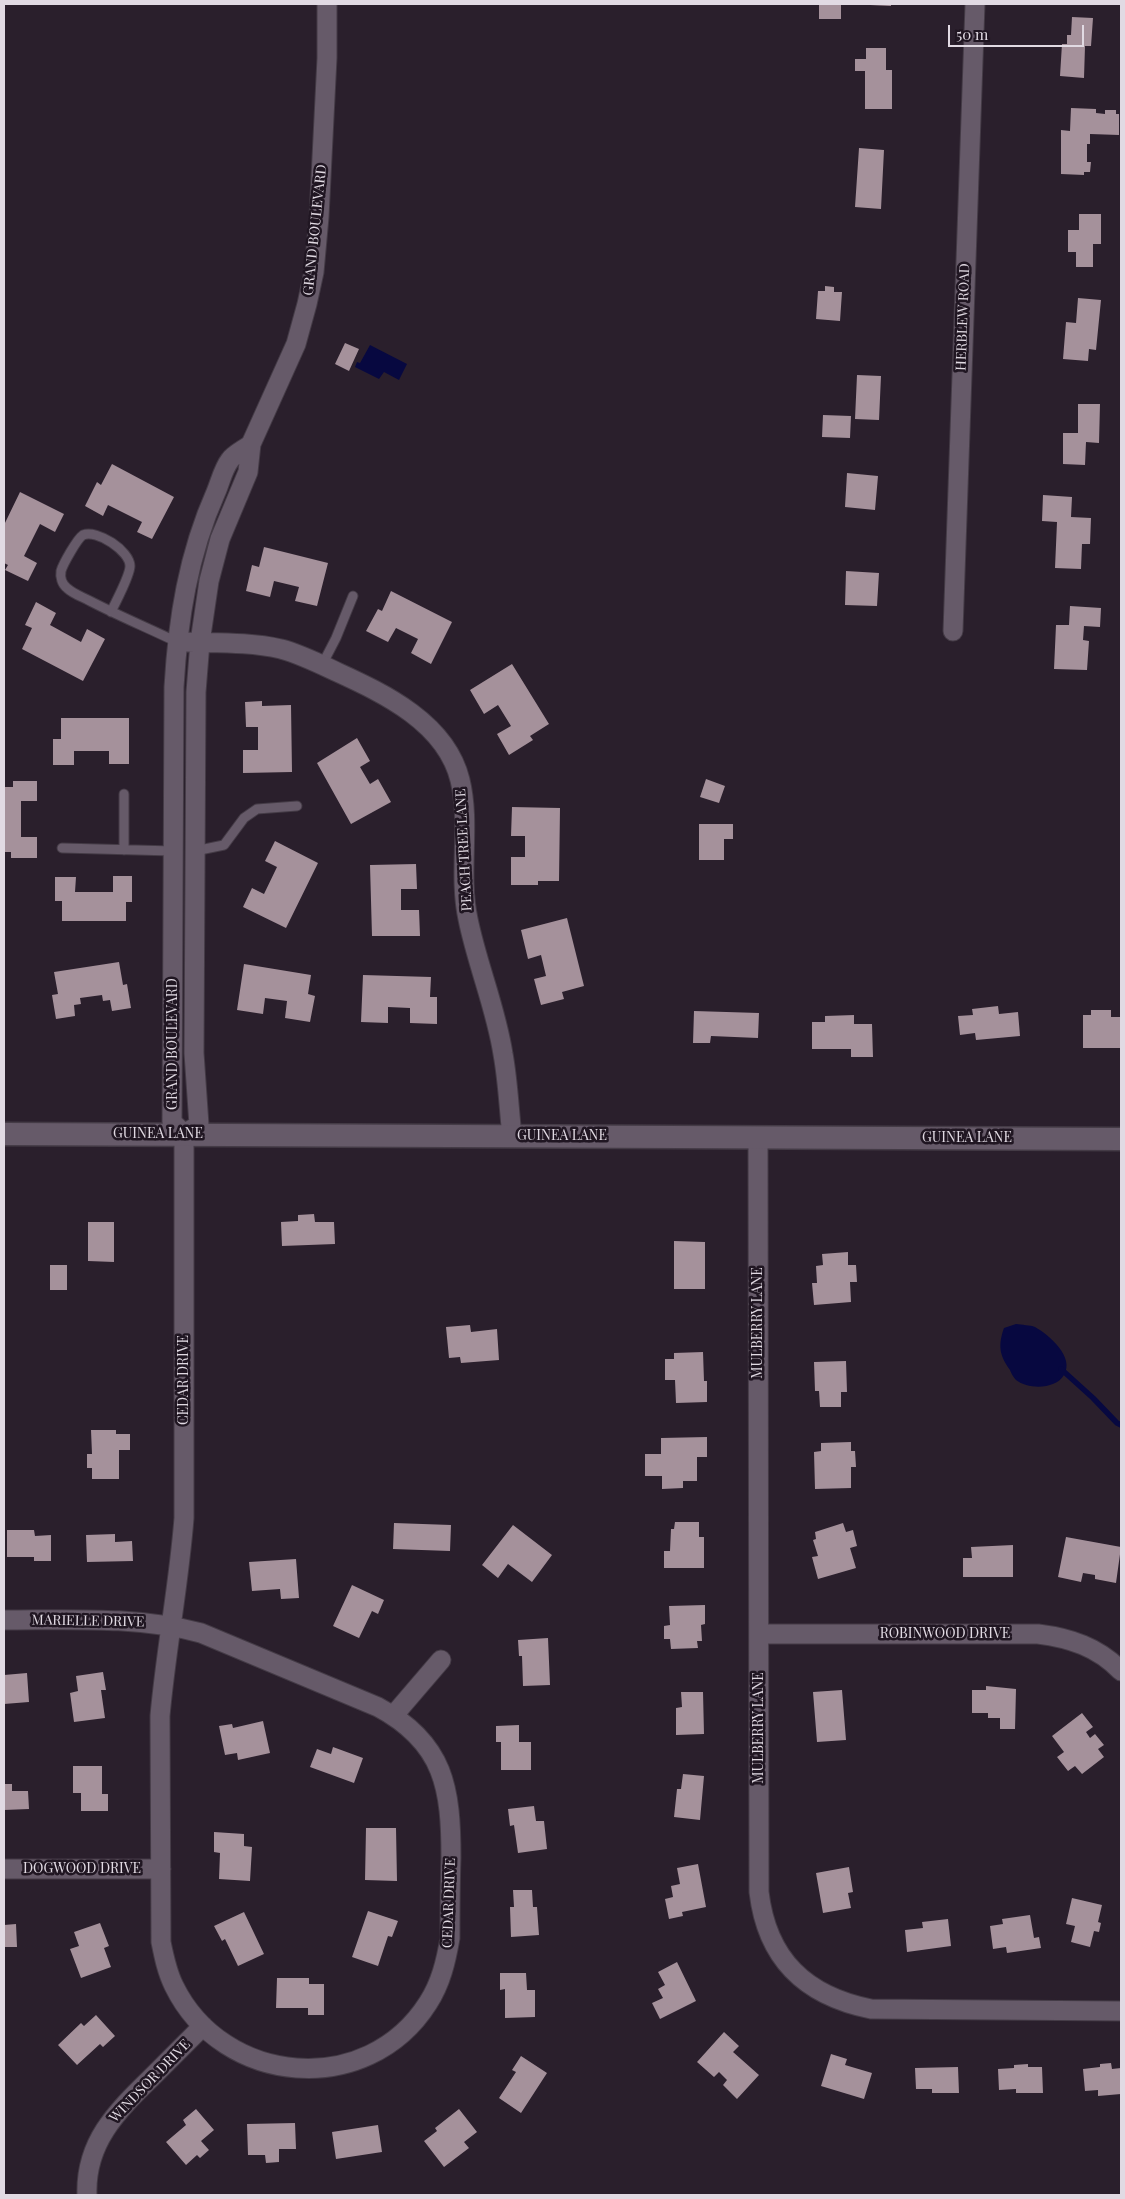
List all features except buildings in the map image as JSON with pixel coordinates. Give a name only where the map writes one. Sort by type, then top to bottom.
[{"type":"street","name":"GRAND BOULEVARD","points":[[251,444],[230,460],[207,511],[192,555],[183,598],[177,642],[174,687],[172,851],[172,1122],[184,1134],[198,1125],[194,1029],[196,692],[200,642],[209,581],[220,539],[248,472],[251,444],[296,344],[308,304],[314,272],[319,217],[326,78],[327,4]]},
{"type":"street","name":"HERBLEW ROAD","points":[[953,631],[975,4]]},
{"type":"street","name":"PEACH TREE LANE","points":[[177,642],[246,644],[281,649],[322,665],[362,684],[406,709],[440,740],[449,753],[459,778],[463,797],[463,879],[466,906],[503,1053],[512,1136]]},
{"type":"street","points":[[172,851],[195,851]]},
{"type":"street","points":[[173,1029],[194,1029]]},
{"type":"street","name":"GUINEA LANE","points":[[4,1134],[1121,1138]]},
{"type":"street","name":"CEDAR DRIVE","points":[[171,1625],[201,1634],[378,1707],[414,1732],[430,1752],[442,1776],[447,1792],[451,1818],[450,1938],[447,1958],[438,1986],[428,2004],[416,2019],[394,2040],[377,2050],[345,2063],[319,2068],[288,2068],[259,2061],[223,2043],[203,2026],[187,2008],[174,1986],[167,1969],[161,1942],[160,1716],[171,1625],[184,1518],[184,1134]]},
{"type":"street","name":"MULBERRY LANE","points":[[758,1138],[759,1892],[767,1930],[774,1946],[789,1967],[808,1985],[822,1994],[846,2004],[871,2009],[1121,2011]]},
{"type":"street","name":"MARIELLE DRIVE","points":[[4,1620],[134,1621],[171,1625]]},
{"type":"street","name":"ROBINWOOD DRIVE","points":[[759,1634],[1038,1634],[1062,1637],[1078,1642],[1100,1653],[1121,1672]]},
{"type":"street","points":[[393,1716],[440,1660]]},
{"type":"street","name":"DOGWOOD DRIVE","points":[[4,1869],[161,1869]]},
{"type":"street","name":"WINDSOR DRIVE","points":[[87,2195],[91,2162],[99,2138],[108,2123],[121,2107],[203,2026]]},
{"type":"lane","points":[[111,612],[130,567],[128,556],[119,547],[95,534],[84,535],[76,543],[61,570],[62,582],[68,590],[111,612],[177,642]]},
{"type":"lane","points":[[322,665],[354,596]]},
{"type":"lane","points":[[124,794],[124,850]]},
{"type":"lane","points":[[195,851],[224,845],[244,818],[257,809],[297,806]]},
{"type":"lane","points":[[62,848],[172,851]]},
{"type":"shaded area","points":[[370,345],[407,364],[399,380],[384,372],[379,379],[355,367],[357,362],[360,363]]},
{"type":"shaded area","points":[[1016,1324],[1035,1327],[1047,1335],[1059,1347],[1066,1361],[1064,1375],[1060,1380],[1049,1385],[1035,1387],[1015,1379],[1004,1360],[1000,1345],[1004,1328]]},
{"type":"waterway","points":[[1061,1369],[1121,1425]]}]
